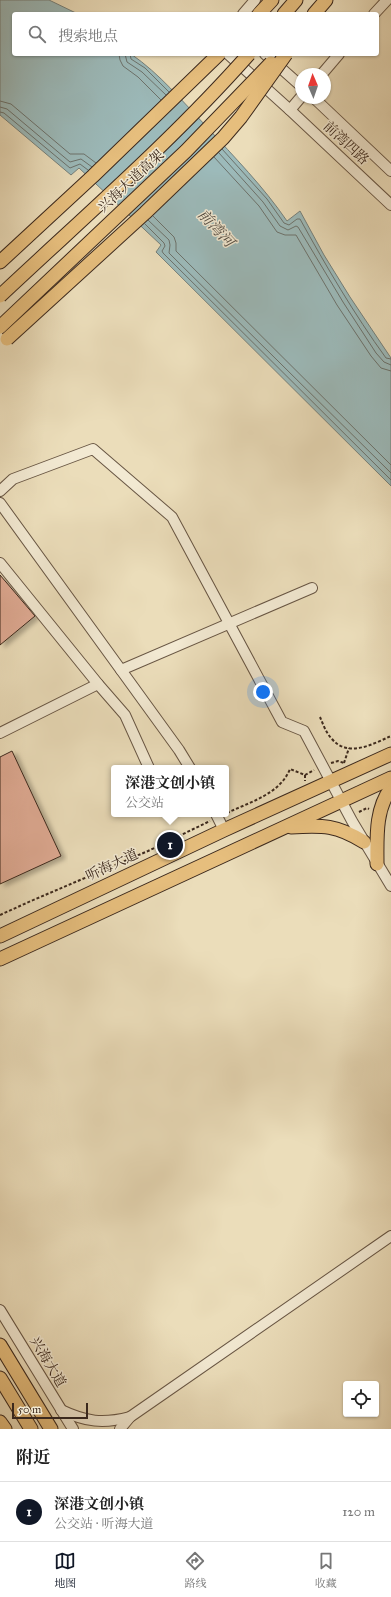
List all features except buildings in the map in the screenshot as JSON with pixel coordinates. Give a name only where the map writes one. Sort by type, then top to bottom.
[{"type":"main road","points":[[261,12],[272,0]]},
{"type":"main road","points":[[286,12],[296,0]]},
{"type":"main road","points":[[316,12],[326,0]]},
{"type":"main road","points":[[0,262],[93,176],[217,56]]},
{"type":"main road","name":"兴海大道高架","points":[[0,296],[174,132],[220,87],[247,56]]},
{"type":"main road","name":"兴海大道高架","points":[[0,327],[186,151],[259,77],[277,56]]},
{"type":"main road","points":[[3,342],[145,213],[223,138],[241,117],[285,56]]},
{"type":"main road","name":"听海大道","points":[[0,936],[224,830],[391,754]]},
{"type":"main road","points":[[0,959],[391,778]]},
{"type":"main road","points":[[377,864],[378,822],[380,812],[391,788]]},
{"type":"main road","points":[[281,828],[329,827],[346,832],[364,842]]},
{"type":"main road","points":[[0,1345],[51,1429]]},
{"type":"main road","points":[[0,1378],[31,1429]]},
{"type":"main road","points":[[0,1422],[5,1429]]},
{"type":"street","points":[[245,12],[255,0]]},
{"type":"street","points":[[376,12],[387,0]]},
{"type":"street","name":"前湾四路","points":[[230,56],[391,205]]},
{"type":"street","points":[[268,56],[295,81]]},
{"type":"street","points":[[327,68],[337,56]]},
{"type":"street","points":[[290,110],[295,104]]},
{"type":"street","name":"前湾四路","points":[[320,104],[391,171]]},
{"type":"street","points":[[0,491],[13,479],[93,449],[172,517],[282,722],[304,731],[364,842],[391,886]]},
{"type":"street","points":[[0,503],[179,750],[188,765]]},
{"type":"street","points":[[0,563],[98,684],[125,714],[148,765]]},
{"type":"street","points":[[121,670],[312,588]]},
{"type":"street","points":[[0,733],[98,684]]},
{"type":"street","points":[[221,817],[224,830]]},
{"type":"street","points":[[120,1429],[130,1417],[389,1241]]},
{"type":"street","name":"兴海大道","points":[[0,1310],[73,1429]]},
{"type":"street","points":[[61,1410],[89,1421],[115,1421],[130,1417]]},
{"type":"path","points":[[320,717],[332,740],[349,748],[362,748],[391,736]]},
{"type":"path","points":[[344,763],[349,748]]},
{"type":"path","points":[[229,811],[277,788],[287,777],[290,769],[305,775]]},
{"type":"path","points":[[0,915],[148,851],[216,817]]},
{"type":"water","name":"前湾河","points":[[0,0],[49,0],[74,12],[12,12],[12,56],[134,56],[152,70],[238,161],[278,208],[287,221],[300,211],[324,255],[350,297],[391,358],[391,486],[156,252],[161,245],[79,168],[71,175],[0,115]]},
{"type":"place","name":"深港文创小镇","points":[[170,845]]}]
